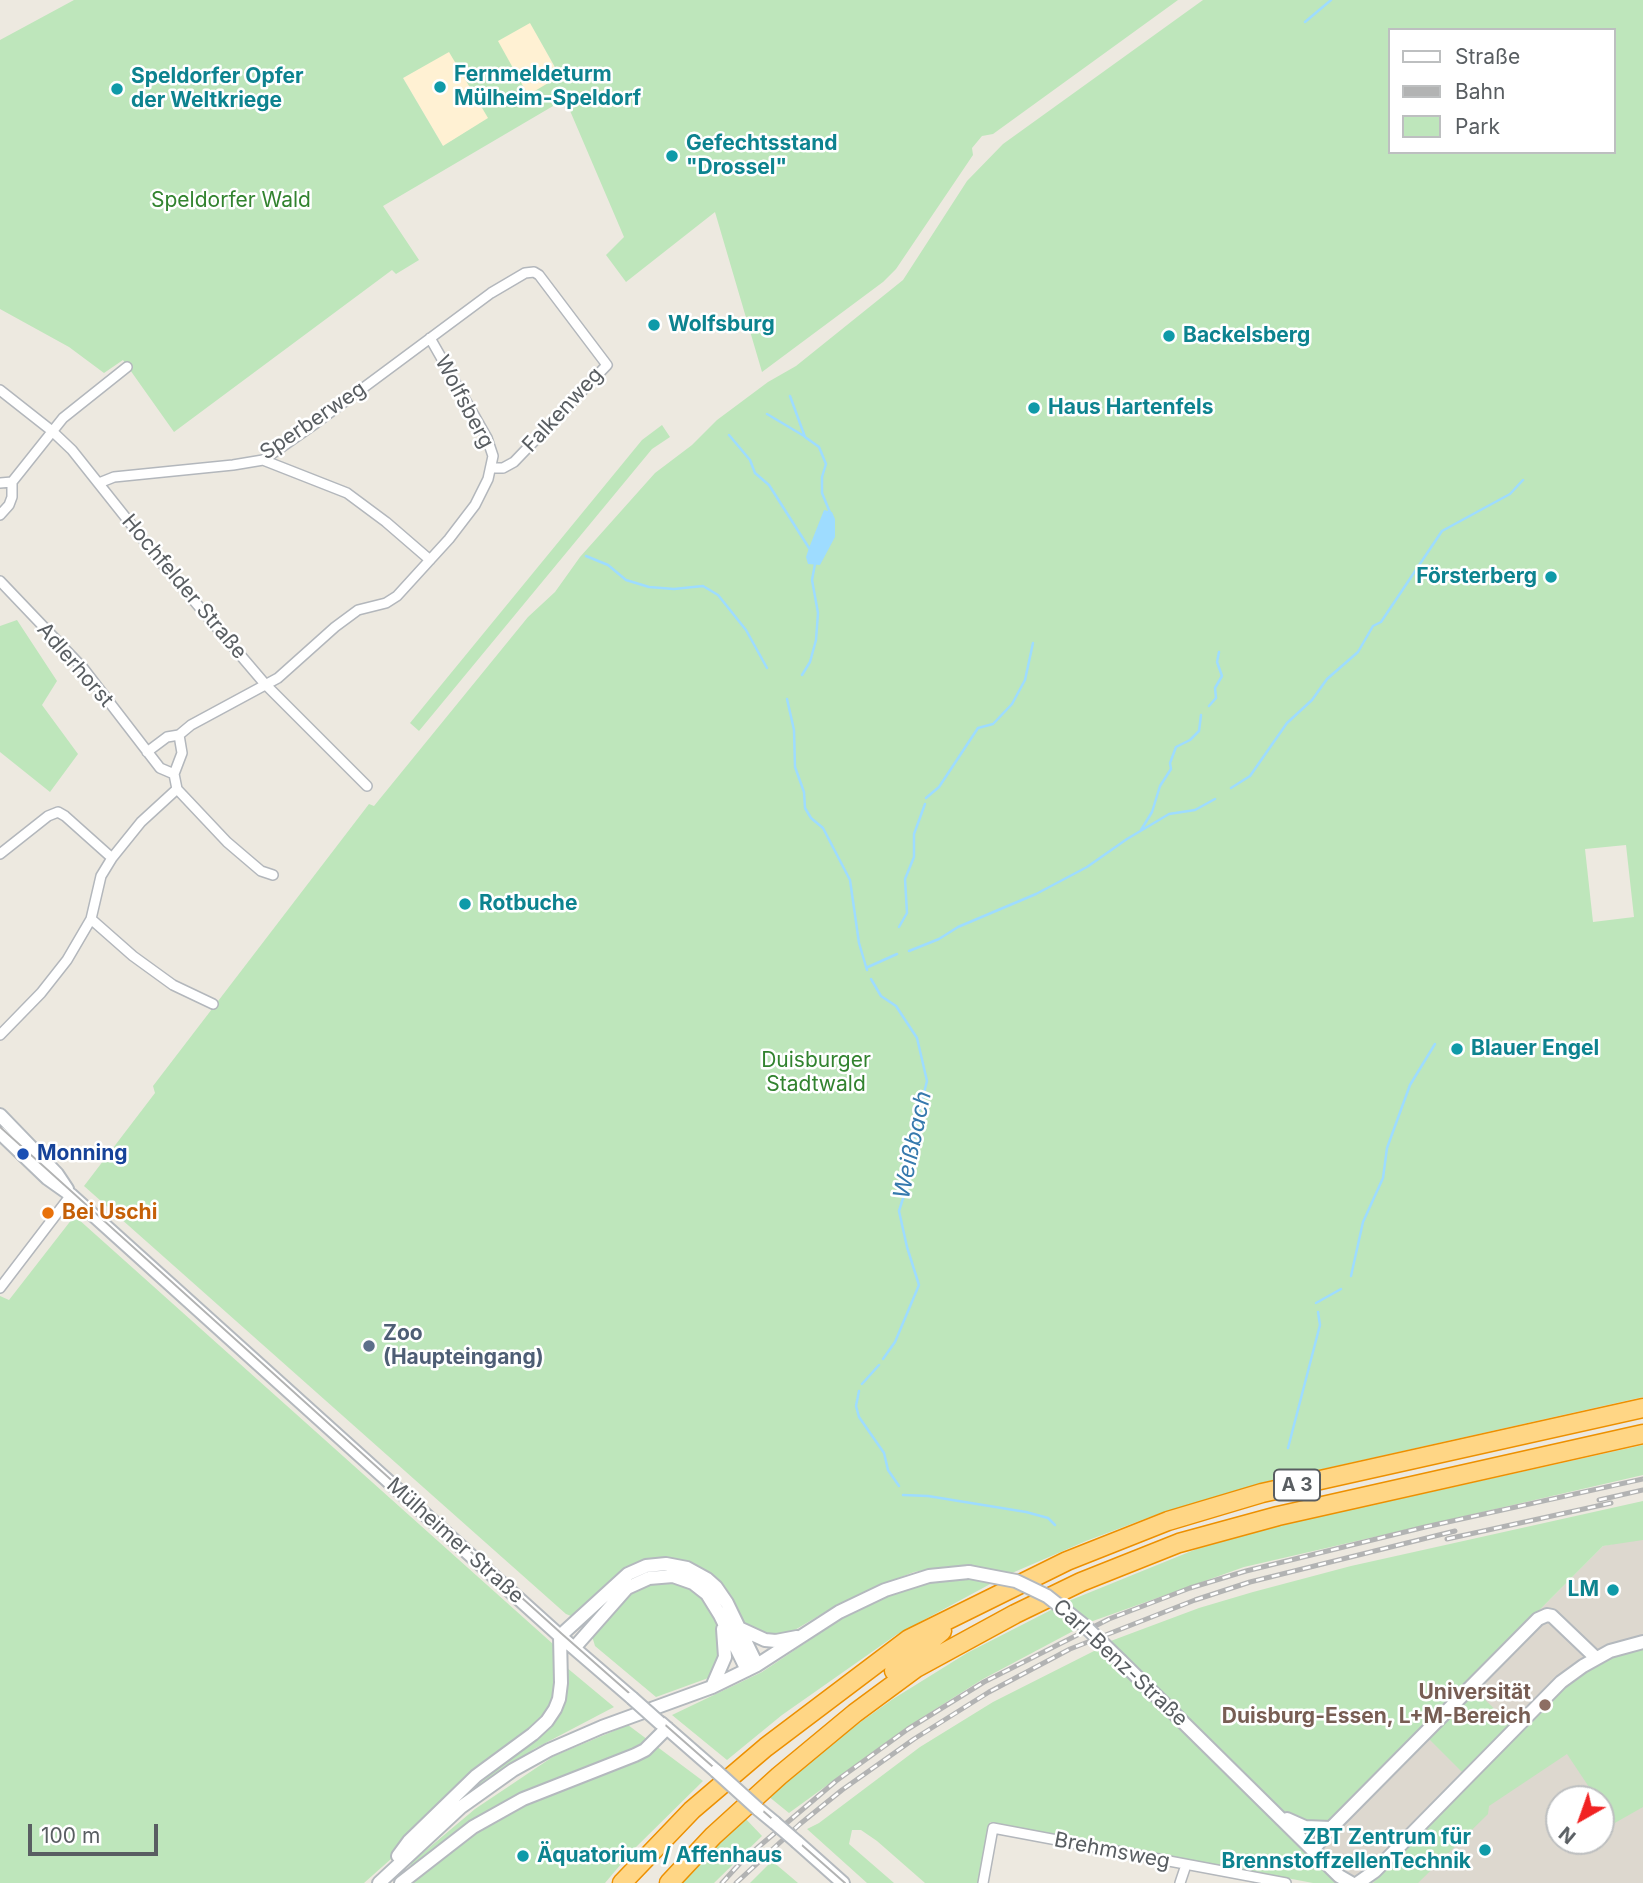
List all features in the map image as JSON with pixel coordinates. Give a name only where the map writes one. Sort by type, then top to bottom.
[{"type":"highway","name":"A 3","points":[[655,1883],[709,1827],[772,1769],[966,1610],[1067,1561],[1168,1521],[1262,1493],[1643,1408]]},
{"type":"highway","name":"A 3","points":[[668,1883],[713,1836],[779,1776],[855,1713],[916,1668],[1015,1614],[1081,1582],[1179,1543],[1278,1516],[1643,1434]]},
{"type":"highway","points":[[622,1883],[692,1810],[766,1747],[909,1639],[966,1610]]},
{"type":"main road","points":[[0,1115],[57,1174],[71,1195]]},
{"type":"main road","points":[[0,1133],[47,1178],[71,1195]]},
{"type":"main road","name":"Mülheimer Straße","points":[[71,1195],[560,1636],[843,1883]]},
{"type":"main road","points":[[560,1636],[620,1579],[646,1566],[666,1564],[687,1568],[708,1579],[721,1594],[740,1629],[752,1668]]},
{"type":"main road","name":"Carl-Benz-Straße","points":[[378,1883],[461,1807],[513,1770],[549,1750],[602,1727],[712,1687],[752,1668],[839,1612],[901,1584],[944,1573],[969,1572],[1016,1581],[1047,1596],[1085,1626],[1313,1850],[1342,1878],[1351,1883]]},
{"type":"main road","points":[[574,1648],[621,1593],[649,1578],[673,1576],[693,1583],[707,1594],[752,1668]]},
{"type":"main road","points":[[712,1687],[725,1657],[720,1615]]},
{"type":"main road","points":[[1313,1850],[1331,1828],[1538,1619],[1552,1616],[1596,1658]]},
{"type":"main road","points":[[740,1629],[765,1640],[776,1641],[801,1636]]},
{"type":"main road","name":"Carl-Benz-Straße","points":[[378,1883],[409,1841],[476,1776],[547,1721],[555,1709],[560,1691],[560,1636]]},
{"type":"main road","points":[[1358,1883],[1375,1871],[1555,1688],[1575,1671],[1619,1648],[1643,1642]]},
{"type":"main road","points":[[401,1883],[473,1828],[523,1799],[645,1750],[664,1726]]},
{"type":"main road","name":"Carl-Benz-Straße","points":[[1270,1806],[1300,1826],[1331,1828]]},
{"type":"street","name":"Falkenweg","points":[[430,338],[491,293],[526,273],[534,272],[607,365],[514,462],[503,468],[492,468]]},
{"type":"street","name":"Sperberweg","points":[[99,483],[114,477],[263,460],[430,338]]},
{"type":"street","name":"Wolfsberg","points":[[430,338],[487,438],[493,456],[492,468]]},
{"type":"street","points":[[0,515],[12,497],[12,482],[52,431],[80,403],[127,367]]},
{"type":"street","name":"Hochfelder Straße","points":[[0,390],[72,450],[145,542],[265,684],[367,786]]},
{"type":"street","points":[[263,460],[347,494],[386,522],[430,560]]},
{"type":"street","points":[[147,751],[167,737],[179,735],[191,725],[278,678],[358,610],[386,603],[397,596],[475,505],[492,468]]},
{"type":"street","points":[[0,483],[12,482]]},
{"type":"street","name":"Adlerhorst","points":[[0,582],[83,668],[160,768],[174,774]]},
{"type":"street","points":[[179,735],[182,753],[174,774],[177,789],[227,842],[261,871],[273,875]]},
{"type":"street","points":[[0,1035],[41,993],[92,919],[102,876],[112,858],[141,822],[177,789]]},
{"type":"street","points":[[0,854],[48,816],[58,812],[112,858]]},
{"type":"street","points":[[92,919],[133,956],[173,985],[213,1004]]},
{"type":"street","points":[[0,1288],[71,1195]]},
{"type":"street","name":"Brehmsweg","points":[[983,1883],[993,1828],[1286,1883]]},
{"type":"street","points":[[1180,1883],[1186,1865]]},
{"type":"shaded area","points":[[530,22],[560,77],[528,95],[497,41]]},
{"type":"shaded area","points":[[449,51],[489,118],[443,146],[403,78]]},
{"type":"shaded area","name":"Universität Duisburg-Essen, L+M-Bereich","points":[[1643,1540],[1643,1883],[1337,1883],[1323,1848],[1336,1815],[1603,1546]]},
{"type":"green space","name":"Speldorfer Wald","points":[[74,0],[1178,0],[993,134],[982,136],[972,148],[973,155],[896,269],[883,282],[762,372],[715,212],[626,282],[606,255],[624,237],[565,99],[383,206],[419,260],[396,274],[392,270],[174,432],[123,360],[104,373],[69,347],[0,309],[0,40]],"holes":[[[530,23],[560,76],[528,95],[498,41]],[[449,52],[488,118],[443,146],[403,78]]]},
{"type":"green space","name":"Duisburger Stadtwald","points":[[1203,0],[1643,0],[1643,1397],[1265,1482],[1158,1514],[1012,1573],[970,1566],[914,1572],[837,1605],[788,1634],[767,1636],[751,1629],[739,1617],[653,1561],[571,1616],[84,1186],[155,1093],[153,1086],[369,804],[374,806],[528,617],[555,592],[580,557],[655,473],[692,445],[717,420],[768,382],[796,366],[903,280],[967,181],[1003,144]],"holes":[[[1626,845],[1634,917],[1593,922],[1585,849]]]},
{"type":"green space","points":[[662,425],[670,437],[652,449],[419,731],[410,723],[642,440]]},
{"type":"green space","points":[[17,620],[57,681],[42,705],[78,754],[50,792],[0,752],[0,626]]},
{"type":"green space","points":[[77,1218],[553,1644],[554,1657],[614,1707],[534,1749],[447,1809],[364,1883],[0,1883],[0,1296],[9,1300],[72,1219]]},
{"type":"green space","points":[[1643,1445],[1643,1475],[1244,1567],[1090,1622],[1066,1602],[1199,1548],[1286,1524]]},
{"type":"green space","points":[[1643,1501],[1643,1540],[1603,1546],[1325,1823],[1309,1824],[1284,1812],[1108,1642],[1199,1608],[1351,1566]]},
{"type":"green space","points":[[955,1578],[994,1582],[896,1635],[782,1715],[727,1760],[672,1715],[762,1672],[844,1617],[897,1592]]},
{"type":"green space","points":[[671,1581],[690,1587],[703,1597],[716,1616],[720,1658],[711,1677],[656,1697],[595,1646],[592,1636],[624,1596],[643,1585]]},
{"type":"green space","points":[[1053,1609],[1077,1629],[983,1679],[907,1727],[789,1813],[768,1796],[824,1748],[893,1699],[967,1653]]},
{"type":"green space","points":[[1098,1649],[1338,1883],[1313,1883],[990,1822],[978,1883],[925,1883],[877,1841],[861,1830],[852,1830],[849,1844],[894,1883],[867,1883],[807,1829],[819,1823],[920,1747],[993,1702]]},
{"type":"green space","points":[[1643,1649],[1643,1807],[1615,1823],[1615,1785],[1588,1785],[1567,1754],[1489,1806],[1488,1814],[1418,1883],[1373,1883],[1420,1831],[1565,1686],[1593,1665]]},
{"type":"green space","points":[[1474,1689],[1511,1725],[1463,1773],[1427,1737]]},
{"type":"green space","points":[[628,1725],[703,1781],[633,1850],[605,1883],[401,1883],[412,1862],[475,1809],[554,1756]]},
{"type":"green space","points":[[744,1817],[762,1836],[714,1883],[676,1883]]},
{"type":"green space","points":[[772,1861],[791,1877],[798,1883],[750,1883]]},
{"type":"water","points":[[824,510],[832,512],[835,519],[835,537],[820,565],[808,564],[806,557]]},
{"type":"waterway","points":[[1305,22],[1331,0]]},
{"type":"waterway","points":[[790,396],[805,437],[819,447],[826,464],[822,477],[822,493],[831,515]]},
{"type":"waterway","points":[[767,414],[804,436]]},
{"type":"waterway","points":[[729,435],[750,460],[755,473],[769,485],[809,548]]},
{"type":"waterway","points":[[1231,788],[1250,776],[1287,723],[1312,700],[1327,679],[1358,652],[1373,626],[1381,622],[1442,531],[1510,494],[1523,480]]},
{"type":"waterway","points":[[586,556],[608,565],[626,580],[649,587],[674,589],[703,586],[718,595],[746,630],[767,668]]},
{"type":"waterway","points":[[802,675],[810,662],[816,640],[818,613],[812,580],[815,564]]},
{"type":"waterway","points":[[926,798],[939,787],[978,728],[993,724],[1012,704],[1025,680],[1033,643]]},
{"type":"waterway","points":[[1209,706],[1216,698],[1215,688],[1222,676],[1217,662],[1219,652]]},
{"type":"waterway","points":[[787,699],[794,730],[795,767],[804,792],[805,808],[811,818],[823,828],[850,880],[859,943],[867,970]]},
{"type":"waterway","points":[[1141,830],[1152,812],[1160,786],[1171,769],[1170,763],[1176,747],[1190,740],[1199,731],[1201,715]]},
{"type":"waterway","points":[[909,951],[1036,894],[1087,867],[1169,814],[1195,810],[1215,799]]},
{"type":"waterway","points":[[899,927],[907,913],[905,879],[914,857],[914,834],[925,804]]},
{"type":"waterway","points":[[868,967],[897,954]]},
{"type":"waterway","name":"Weißbach","points":[[871,979],[881,996],[896,1006],[917,1038],[927,1081],[917,1120],[906,1189],[899,1211],[919,1285],[895,1342],[883,1359]]},
{"type":"waterway","points":[[1351,1276],[1363,1222],[1383,1178],[1387,1148],[1410,1085],[1435,1044]]},
{"type":"waterway","points":[[1316,1303],[1341,1289]]},
{"type":"waterway","points":[[1288,1448],[1320,1325],[1318,1312]]},
{"type":"waterway","name":"Weißbach","points":[[862,1384],[879,1365]]},
{"type":"waterway","name":"Weißbach","points":[[859,1391],[856,1406],[859,1417],[884,1453],[888,1470],[899,1486]]},
{"type":"waterway","name":"Weißbach","points":[[903,1495],[928,1496],[1026,1512],[1048,1518],[1055,1525]]},
{"type":"tram line","points":[[0,1127],[562,1634],[845,1883]]},
{"type":"railway","points":[[722,1883],[743,1860],[836,1781],[908,1729],[984,1682],[1109,1619],[1190,1588],[1246,1571],[1425,1527],[1643,1479]]},
{"type":"railway","points":[[1599,1500],[1643,1490]]},
{"type":"railway","points":[[1447,1539],[1611,1503]]},
{"type":"railway","points":[[736,1883],[800,1824],[842,1790],[914,1739],[989,1692],[1070,1649],[1195,1600],[1250,1582],[1455,1531]]},
{"type":"place","name":"Fernmeldeturm Mülheim-Speldorf","points":[[440,87]]},
{"type":"place","name":"Speldorfer Opfer der Weltkriege","points":[[117,89]]},
{"type":"place","name":"Gefechtsstand \"Drossel\"","points":[[672,156]]},
{"type":"place","name":"Wolfsburg","points":[[654,325]]},
{"type":"place","name":"Backelsberg","points":[[1169,336]]},
{"type":"place","name":"Haus Hartenfels","points":[[1034,408]]},
{"type":"place","name":"Försterberg","points":[[1551,577]]},
{"type":"place","name":"Rotbuche","points":[[465,904]]},
{"type":"place","name":"Blauer Engel","points":[[1457,1049]]},
{"type":"place","name":"Monning","points":[[23,1154]]},
{"type":"place","name":"Bei Uschi","points":[[48,1213]]},
{"type":"place","name":"Zoo (Haupteingang)","points":[[369,1346]]},
{"type":"place","name":"LM","points":[[1613,1590]]},
{"type":"place","name":"Universität Duisburg-Essen, L+M-Bereich","points":[[1545,1705]]},
{"type":"place","name":"ZBT Zentrum für BrennstoffzellenTechnik","points":[[1485,1850]]},
{"type":"place","name":"Äquatorium / Affenhaus","points":[[523,1856]]}]
